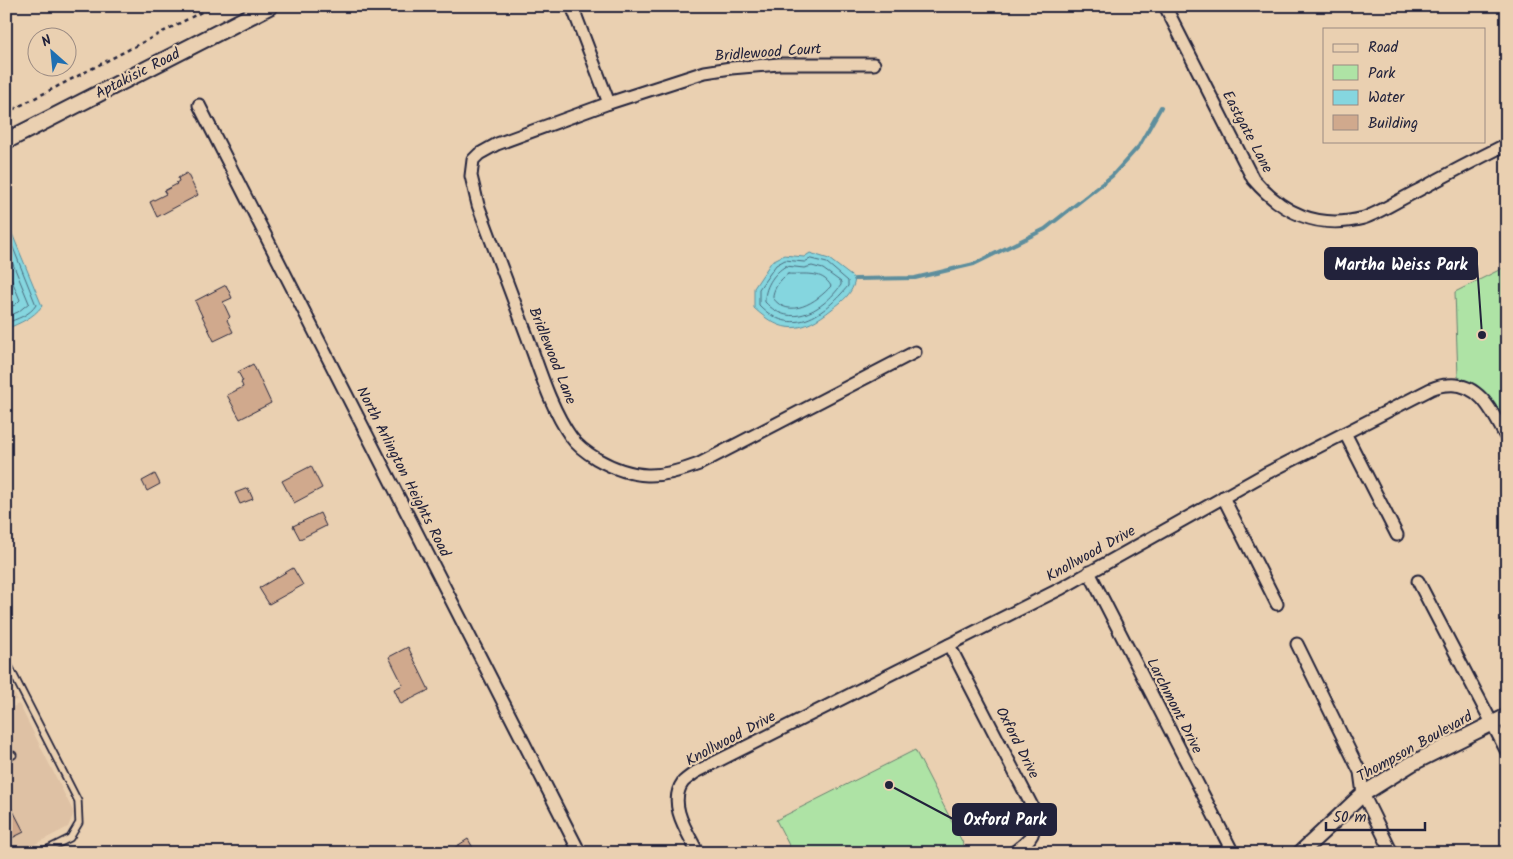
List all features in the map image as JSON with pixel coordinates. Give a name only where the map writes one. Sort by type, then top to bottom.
[{"type":"main road","name":"Aptakisic Road","points":[[6,141],[270,6]]},
{"type":"street","points":[[572,6],[609,104]]},
{"type":"street","name":"Eastgate Lane","points":[[1165,6],[1253,179],[1267,196],[1290,212],[1311,219],[1334,222],[1365,217],[1507,144]]},
{"type":"street","name":"Bridlewood Court","points":[[609,104],[705,72],[731,68],[780,64],[874,64]]},
{"type":"street","name":"Bridlewood Lane","points":[[609,104],[497,144],[479,154],[473,160],[471,167],[471,176],[478,205],[553,404],[571,437],[583,450],[612,467],[626,472],[662,475],[679,471],[699,464],[915,352]]},
{"type":"street","name":"North Arlington Heights Road","points":[[199,105],[580,853]]},
{"type":"street","name":"Knollwood Drive","points":[[698,853],[681,820],[678,808],[678,795],[683,782],[696,772],[1062,588],[1223,497],[1345,433],[1431,389],[1447,385],[1461,385],[1476,392],[1492,411],[1507,439]]},
{"type":"street","points":[[1345,433],[1397,535]]},
{"type":"street","points":[[1223,497],[1277,604]]},
{"type":"street","name":"Larchmont Drive","points":[[1089,572],[1233,853]]},
{"type":"street","points":[[1418,581],[1507,752]]},
{"type":"street","points":[[1297,644],[1360,772],[1363,794],[1392,853]]},
{"type":"street","name":"Oxford Drive","points":[[949,645],[1033,808],[1035,825],[1030,840],[1013,853]]},
{"type":"street","name":"Thompson Boulevard","points":[[1300,853],[1363,794],[1411,764],[1507,716]]},
{"type":"lane","points":[[6,660],[78,801],[79,823],[70,838],[40,853]]},
{"type":"lane","points":[[6,758],[13,755]]},
{"type":"path","points":[[6,113],[214,6]]},
{"type":"shaded area","points":[[6,677],[17,699],[6,705]]},
{"type":"shaded area","points":[[19,704],[74,813],[68,827],[18,853],[6,853],[6,710]]},
{"type":"green space","points":[[1507,266],[1507,413],[1501,416],[1488,397],[1473,384],[1458,377],[1455,292]]},
{"type":"green space","points":[[915,750],[968,853],[793,853],[776,820]]},
{"type":"water","points":[[6,219],[42,306],[30,317],[6,329]]},
{"type":"water","points":[[810,253],[829,259],[855,279],[847,296],[821,317],[802,326],[784,327],[764,317],[754,308],[754,288],[772,261],[784,255],[804,257]]},
{"type":"building","points":[[187,173],[198,195],[157,217],[150,202],[166,194],[164,191],[177,184],[178,178]]},
{"type":"building","points":[[226,285],[232,298],[223,302],[230,317],[227,320],[233,332],[214,341],[195,301]]},
{"type":"building","points":[[253,364],[271,403],[240,419],[227,395],[243,387],[241,382],[243,381],[238,372]]},
{"type":"building","points":[[311,466],[322,488],[294,503],[282,481]]},
{"type":"building","points":[[155,474],[160,484],[147,491],[142,481]]},
{"type":"building","points":[[248,488],[253,499],[240,504],[235,493]]},
{"type":"building","points":[[320,513],[326,526],[300,539],[293,526]]},
{"type":"building","points":[[293,568],[303,585],[269,604],[259,588]]},
{"type":"building","points":[[408,647],[429,690],[401,704],[394,689],[403,685],[389,657]]},
{"type":"building","points":[[6,797],[24,832],[6,841]]},
{"type":"building","points":[[468,839],[476,853],[446,853]]},
{"type":"waterway","points":[[855,279],[915,278],[974,264],[1045,229],[1112,176],[1139,146],[1161,107]]},
{"type":"place","name":"Martha Weiss Park","points":[[1482,335]]},
{"type":"place","name":"Oxford Park","points":[[889,785]]}]
